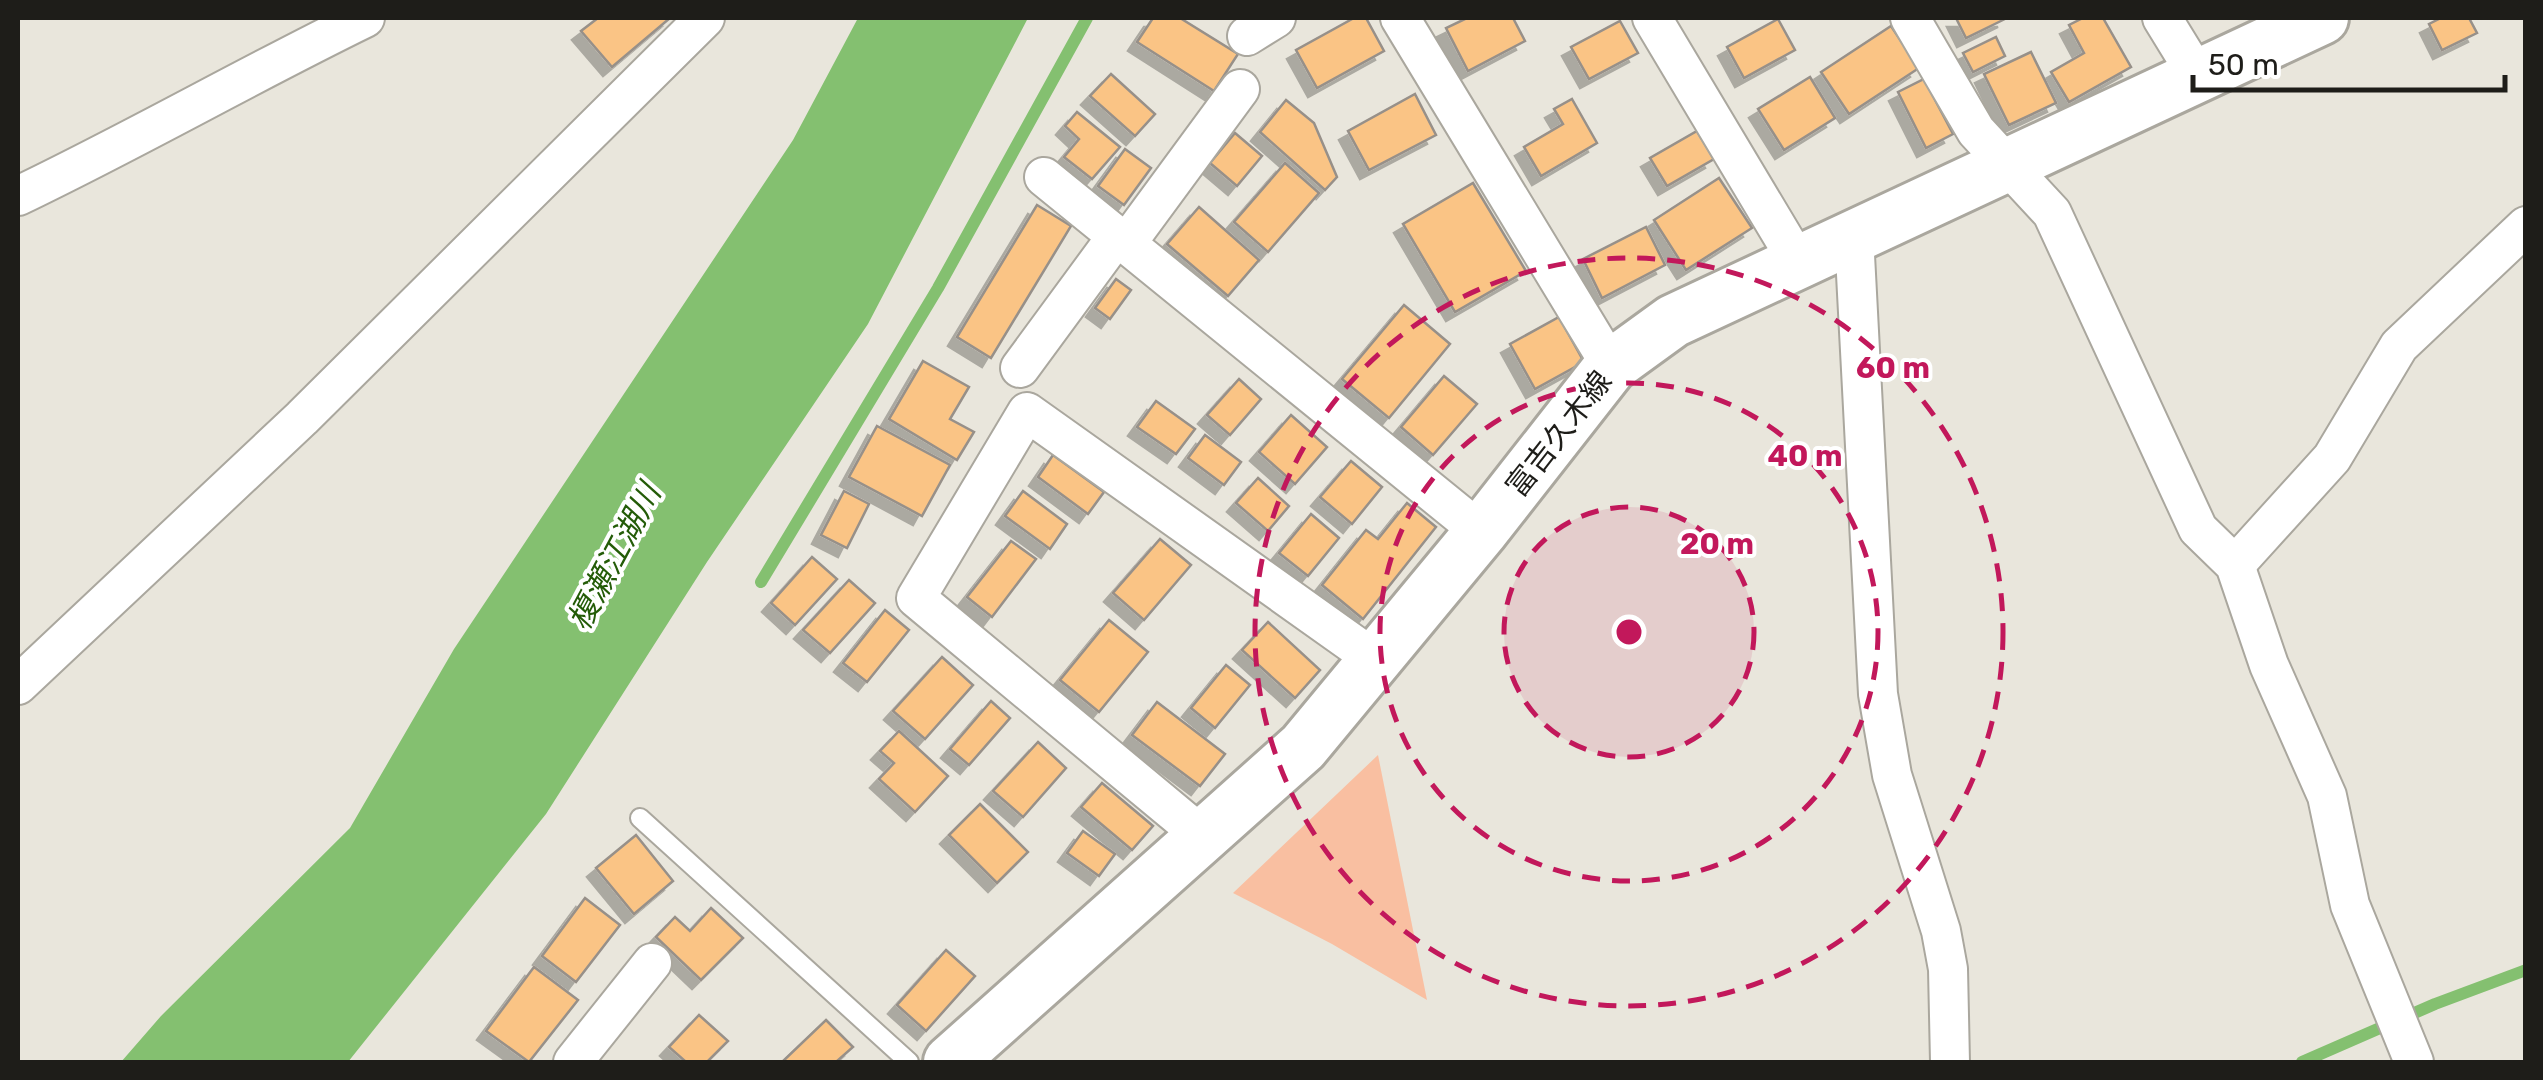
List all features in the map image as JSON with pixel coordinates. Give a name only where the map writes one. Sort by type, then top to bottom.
[{"type":"main road","name":"富吉久木線","points":[[950,1062],[1304,746],[1377,661],[1611,366],[1673,321],[2322,18]]},
{"type":"street","points":[[18,196],[365,18]]},
{"type":"street","points":[[18,685],[302,418],[705,18]]},
{"type":"street","points":[[1400,18],[1611,366]]},
{"type":"street","points":[[1652,18],[1798,262]]},
{"type":"street","points":[[1910,18],[1976,131],[2052,213],[2198,529],[2236,565],[2269,665],[2327,796],[2350,905],[2414,1062]]},
{"type":"street","points":[[2162,18],[2197,75]]},
{"type":"street","points":[[1020,368],[1240,89]]},
{"type":"street","points":[[1044,178],[1481,532]]},
{"type":"street","points":[[2236,565],[2332,458],[2398,346],[2526,226]]},
{"type":"street","points":[[1854,236],[1878,694],[1892,775],[1941,931],[1948,968],[1950,1062]]},
{"type":"street","points":[[1204,838],[916,598],[1027,412],[1377,661]]},
{"type":"street","points":[[573,1062],[652,963]]},
{"type":"lane","points":[[640,818],[908,1062]]},
{"type":"shaded area","points":[[1378,755],[1427,1000],[1332,944],[1233,893]]},
{"type":"water","name":"榎瀬江湖川","points":[[858,18],[1028,18],[868,324],[707,562],[546,814],[348,1062],[121,1062],[161,1016],[350,828],[454,649],[793,140]]},
{"type":"building","points":[[598,18],[670,18],[612,67],[581,31]]},
{"type":"building","points":[[1153,18],[1180,18],[1238,54],[1214,91],[1137,42]]},
{"type":"building","points":[[1354,18],[1366,18],[1384,51],[1317,88],[1296,50]]},
{"type":"building","points":[[1467,18],[1513,18],[1525,41],[1468,71],[1446,28]]},
{"type":"building","points":[[1956,18],[2007,18],[1966,38]]},
{"type":"building","points":[[2083,18],[2103,18],[2131,67],[2069,102],[2051,72],[2084,53],[2069,25]]},
{"type":"building","points":[[2441,18],[2469,18],[2477,33],[2442,50],[2429,24]]},
{"type":"building","points":[[1778,19],[1795,50],[1744,78],[1727,47]]},
{"type":"building","points":[[1620,21],[1638,53],[1589,79],[1571,47]]},
{"type":"building","points":[[1891,26],[1919,68],[1849,114],[1821,72]]},
{"type":"building","points":[[1996,37],[2005,56],[1973,72],[1963,53]]},
{"type":"building","points":[[2031,52],[2056,103],[2009,125],[1984,74]]},
{"type":"building","points":[[1111,74],[1155,114],[1135,136],[1090,96]]},
{"type":"building","points":[[1810,77],[1835,118],[1784,150],[1758,109]]},
{"type":"building","points":[[1924,79],[1953,134],[1926,148],[1898,92]]},
{"type":"building","points":[[1415,94],[1436,135],[1369,170],[1348,131]]},
{"type":"building","points":[[1572,99],[1597,143],[1541,176],[1524,147],[1563,124],[1554,109]]},
{"type":"building","points":[[1286,100],[1314,123],[1337,177],[1325,190],[1260,132]]},
{"type":"building","points":[[1077,112],[1120,147],[1092,179],[1064,157],[1079,139],[1065,126]]},
{"type":"building","points":[[1697,131],[1714,159],[1667,186],[1650,158]]},
{"type":"building","points":[[1235,133],[1262,156],[1237,186],[1210,163]]},
{"type":"building","points":[[1125,149],[1151,168],[1124,205],[1098,186]]},
{"type":"building","points":[[1285,163],[1319,193],[1268,252],[1234,222]]},
{"type":"building","points":[[1719,178],[1752,228],[1686,270],[1654,220]]},
{"type":"building","points":[[1473,183],[1526,271],[1455,312],[1403,224]]},
{"type":"building","points":[[1037,205],[1071,226],[991,358],[957,337]]},
{"type":"building","points":[[1199,207],[1259,260],[1228,296],[1167,244]]},
{"type":"building","points":[[1646,227],[1665,265],[1602,298],[1583,259]]},
{"type":"building","points":[[1116,279],[1131,290],[1110,319],[1095,308]]},
{"type":"building","points":[[1404,305],[1450,344],[1389,418],[1342,379]]},
{"type":"building","points":[[1559,317],[1584,362],[1535,389],[1510,344]]},
{"type":"building","points":[[923,361],[969,387],[950,419],[974,432],[957,460],[889,419]]},
{"type":"building","points":[[1444,376],[1477,404],[1433,455],[1401,427]]},
{"type":"building","points":[[1239,379],[1261,399],[1230,435],[1207,415]]},
{"type":"building","points":[[1156,401],[1195,429],[1176,454],[1137,427]]},
{"type":"building","points":[[1291,415],[1327,447],[1295,484],[1259,452]]},
{"type":"building","points":[[877,426],[950,465],[922,516],[849,477]]},
{"type":"building","points":[[1205,435],[1241,462],[1224,485],[1188,458]]},
{"type":"building","points":[[1053,455],[1104,492],[1088,514],[1038,477]]},
{"type":"building","points":[[1351,461],[1382,487],[1352,524],[1320,497]]},
{"type":"building","points":[[1258,478],[1289,506],[1268,531],[1236,503]]},
{"type":"building","points":[[844,491],[869,504],[847,548],[821,535]]},
{"type":"building","points":[[1023,491],[1067,524],[1050,549],[1005,516]]},
{"type":"building","points":[[1407,503],[1436,527],[1363,619],[1322,585],[1366,530],[1378,539]]},
{"type":"building","points":[[1311,514],[1339,538],[1308,576],[1279,553]]},
{"type":"building","points":[[1160,539],[1191,565],[1144,620],[1113,593]]},
{"type":"building","points":[[1011,541],[1036,559],[992,617],[967,597]]},
{"type":"building","points":[[812,557],[837,579],[795,625],[771,603]]},
{"type":"building","points":[[849,580],[875,603],[830,653],[803,630]]},
{"type":"building","points":[[885,610],[909,630],[867,682],[843,663]]},
{"type":"building","points":[[1109,620],[1148,652],[1099,712],[1060,680]]},
{"type":"building","points":[[1268,622],[1320,670],[1295,698],[1242,650]]},
{"type":"building","points":[[942,657],[973,685],[925,739],[893,711]]},
{"type":"building","points":[[1226,665],[1250,685],[1215,728],[1191,708]]},
{"type":"building","points":[[991,701],[1010,718],[969,765],[950,749]]},
{"type":"building","points":[[1157,702],[1225,754],[1200,786],[1132,735]]},
{"type":"building","points":[[899,731],[948,776],[915,812],[879,779],[894,763],[880,751]]},
{"type":"building","points":[[1038,742],[1066,768],[1023,817],[993,791]]},
{"type":"building","points":[[1102,783],[1153,826],[1132,850],[1081,807]]},
{"type":"building","points":[[980,804],[1028,852],[997,883],[949,835]]},
{"type":"building","points":[[1083,831],[1115,854],[1099,876],[1067,853]]},
{"type":"building","points":[[636,835],[673,881],[634,914],[596,868]]},
{"type":"building","points":[[585,898],[620,925],[576,982],[542,956]]},
{"type":"building","points":[[711,908],[743,938],[701,980],[656,937],[675,917],[690,931]]},
{"type":"building","points":[[946,950],[975,976],[926,1031],[897,1005]]},
{"type":"building","points":[[534,967],[578,1000],[529,1062],[486,1031]]},
{"type":"building","points":[[699,1015],[728,1041],[707,1062],[686,1062],[669,1047]]},
{"type":"building","points":[[826,1020],[853,1047],[836,1062],[782,1062]]},
{"type":"waterway","points":[[761,582],[938,288],[1087,18]]},
{"type":"waterway","points":[[2302,1062],[2435,1004],[2526,970]]}]
